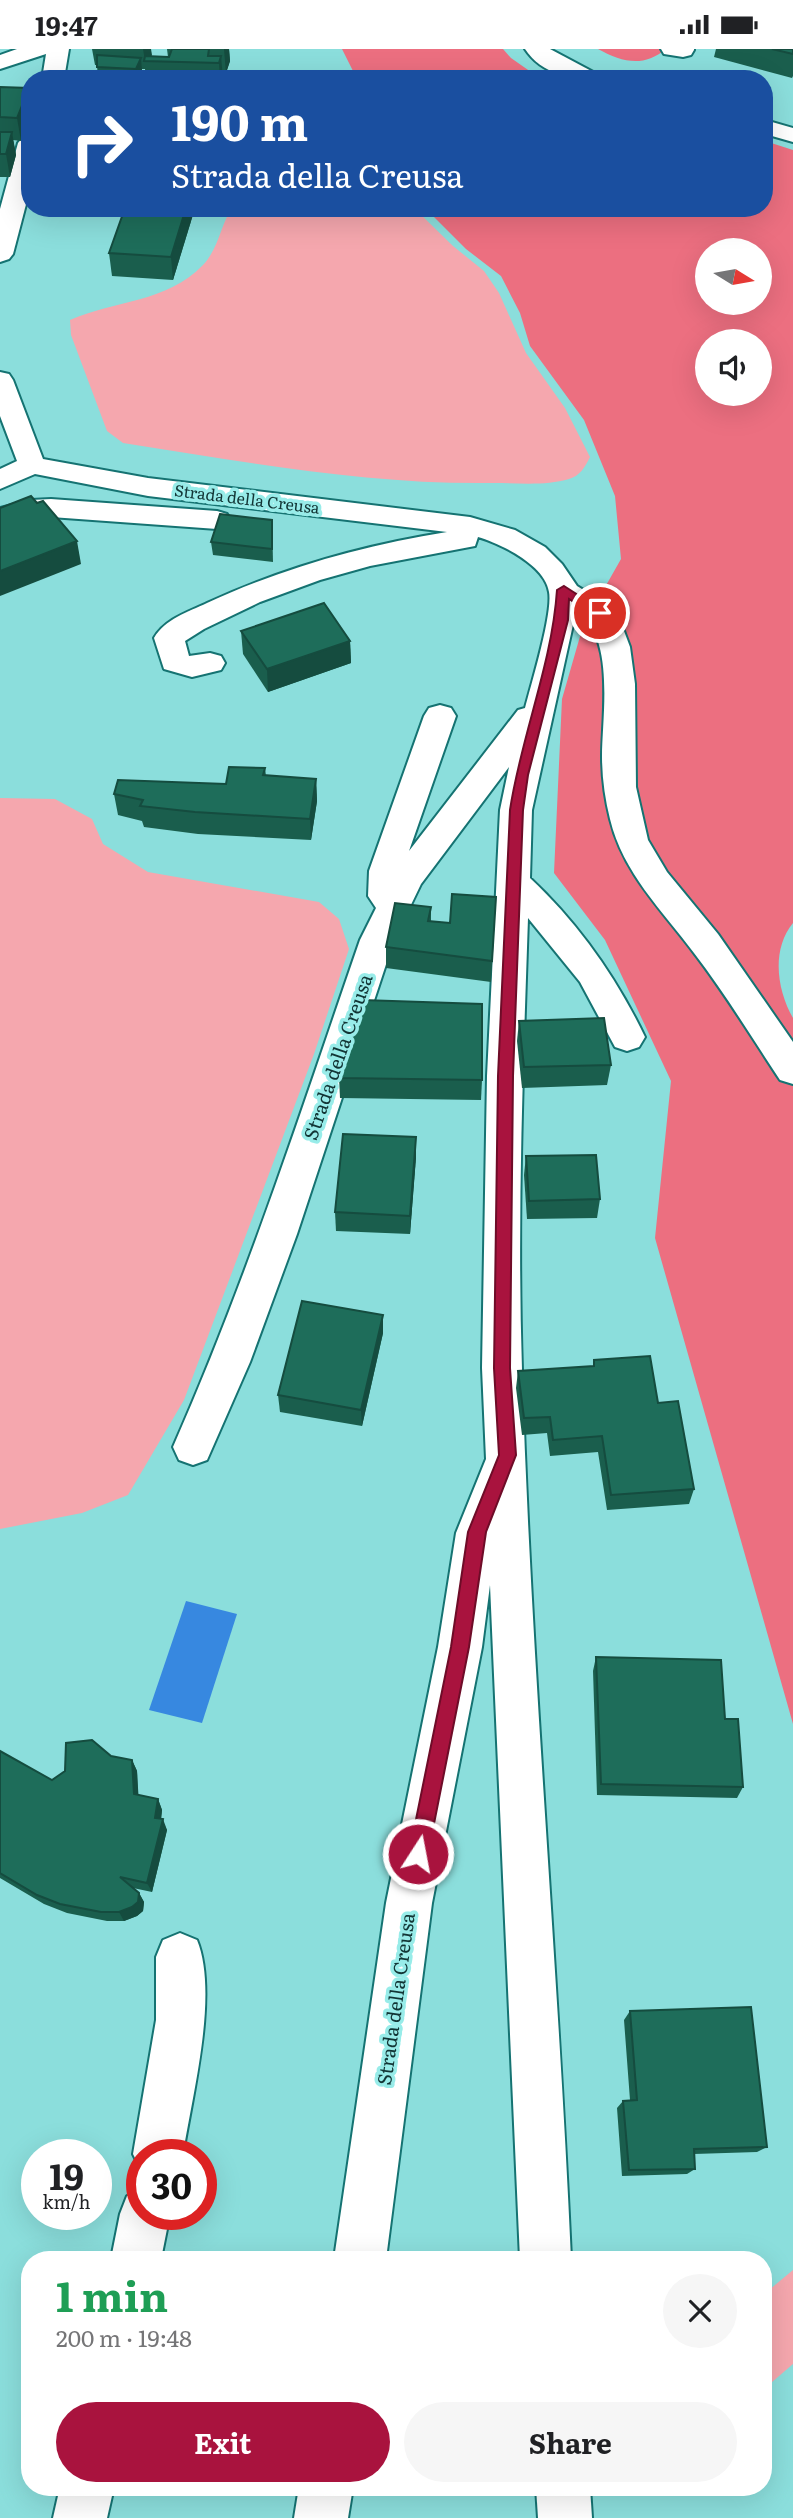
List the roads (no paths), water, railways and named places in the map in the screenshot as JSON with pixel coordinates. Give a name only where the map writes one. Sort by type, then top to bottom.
[{"type":"street","points":[[0,62],[39,49]]},
{"type":"street","points":[[54,70],[58,49]]},
{"type":"street","points":[[536,49],[549,60],[570,70]]},
{"type":"street","points":[[773,129],[793,135]]},
{"type":"street","points":[[0,254],[21,176]]},
{"type":"street","points":[[0,380],[32,465],[0,480]]},
{"type":"street","name":"Strada della Creusa","points":[[32,465],[148,487],[470,526],[494,531],[517,541],[538,556],[553,572],[564,590],[600,613],[608,627],[615,650],[620,695],[618,758],[623,803],[632,839],[650,873],[707,944],[793,1070]]},
{"type":"street","points":[[0,517],[31,509],[51,508],[244,523],[250,520],[258,501]]},
{"type":"street","points":[[210,663],[192,667],[175,662],[169,638],[178,629],[231,604],[316,569],[494,531]]},
{"type":"street","name":"Strada della Creusa","points":[[546,2251],[526,1907],[507,1455],[503,1326],[505,1076],[516,810],[522,775],[561,620],[564,590]]},
{"type":"street","name":"Strada della Creusa","points":[[193,1447],[230,1362],[278,1234],[377,940],[407,879],[542,699]]},
{"type":"street","points":[[394,905],[385,896],[386,871],[440,716]]},
{"type":"street","points":[[512,881],[548,915],[599,983],[626,1037]]},
{"type":"street","name":"Strada della Creusa","points":[[361,2251],[409,1903],[460,1647],[477,1532],[507,1455]]},
{"type":"street","points":[[160,2139],[180,2020],[180,1957]]},
{"type":"street","points":[[137,2251],[141,2230]]},
{"type":"street","points":[[80,2518],[85,2496]]},
{"type":"street","points":[[321,2518],[325,2496]]},
{"type":"street","points":[[564,2496],[565,2518]]},
{"type":"water","points":[[186,1601],[237,1614],[202,1723],[149,1710]]}]
